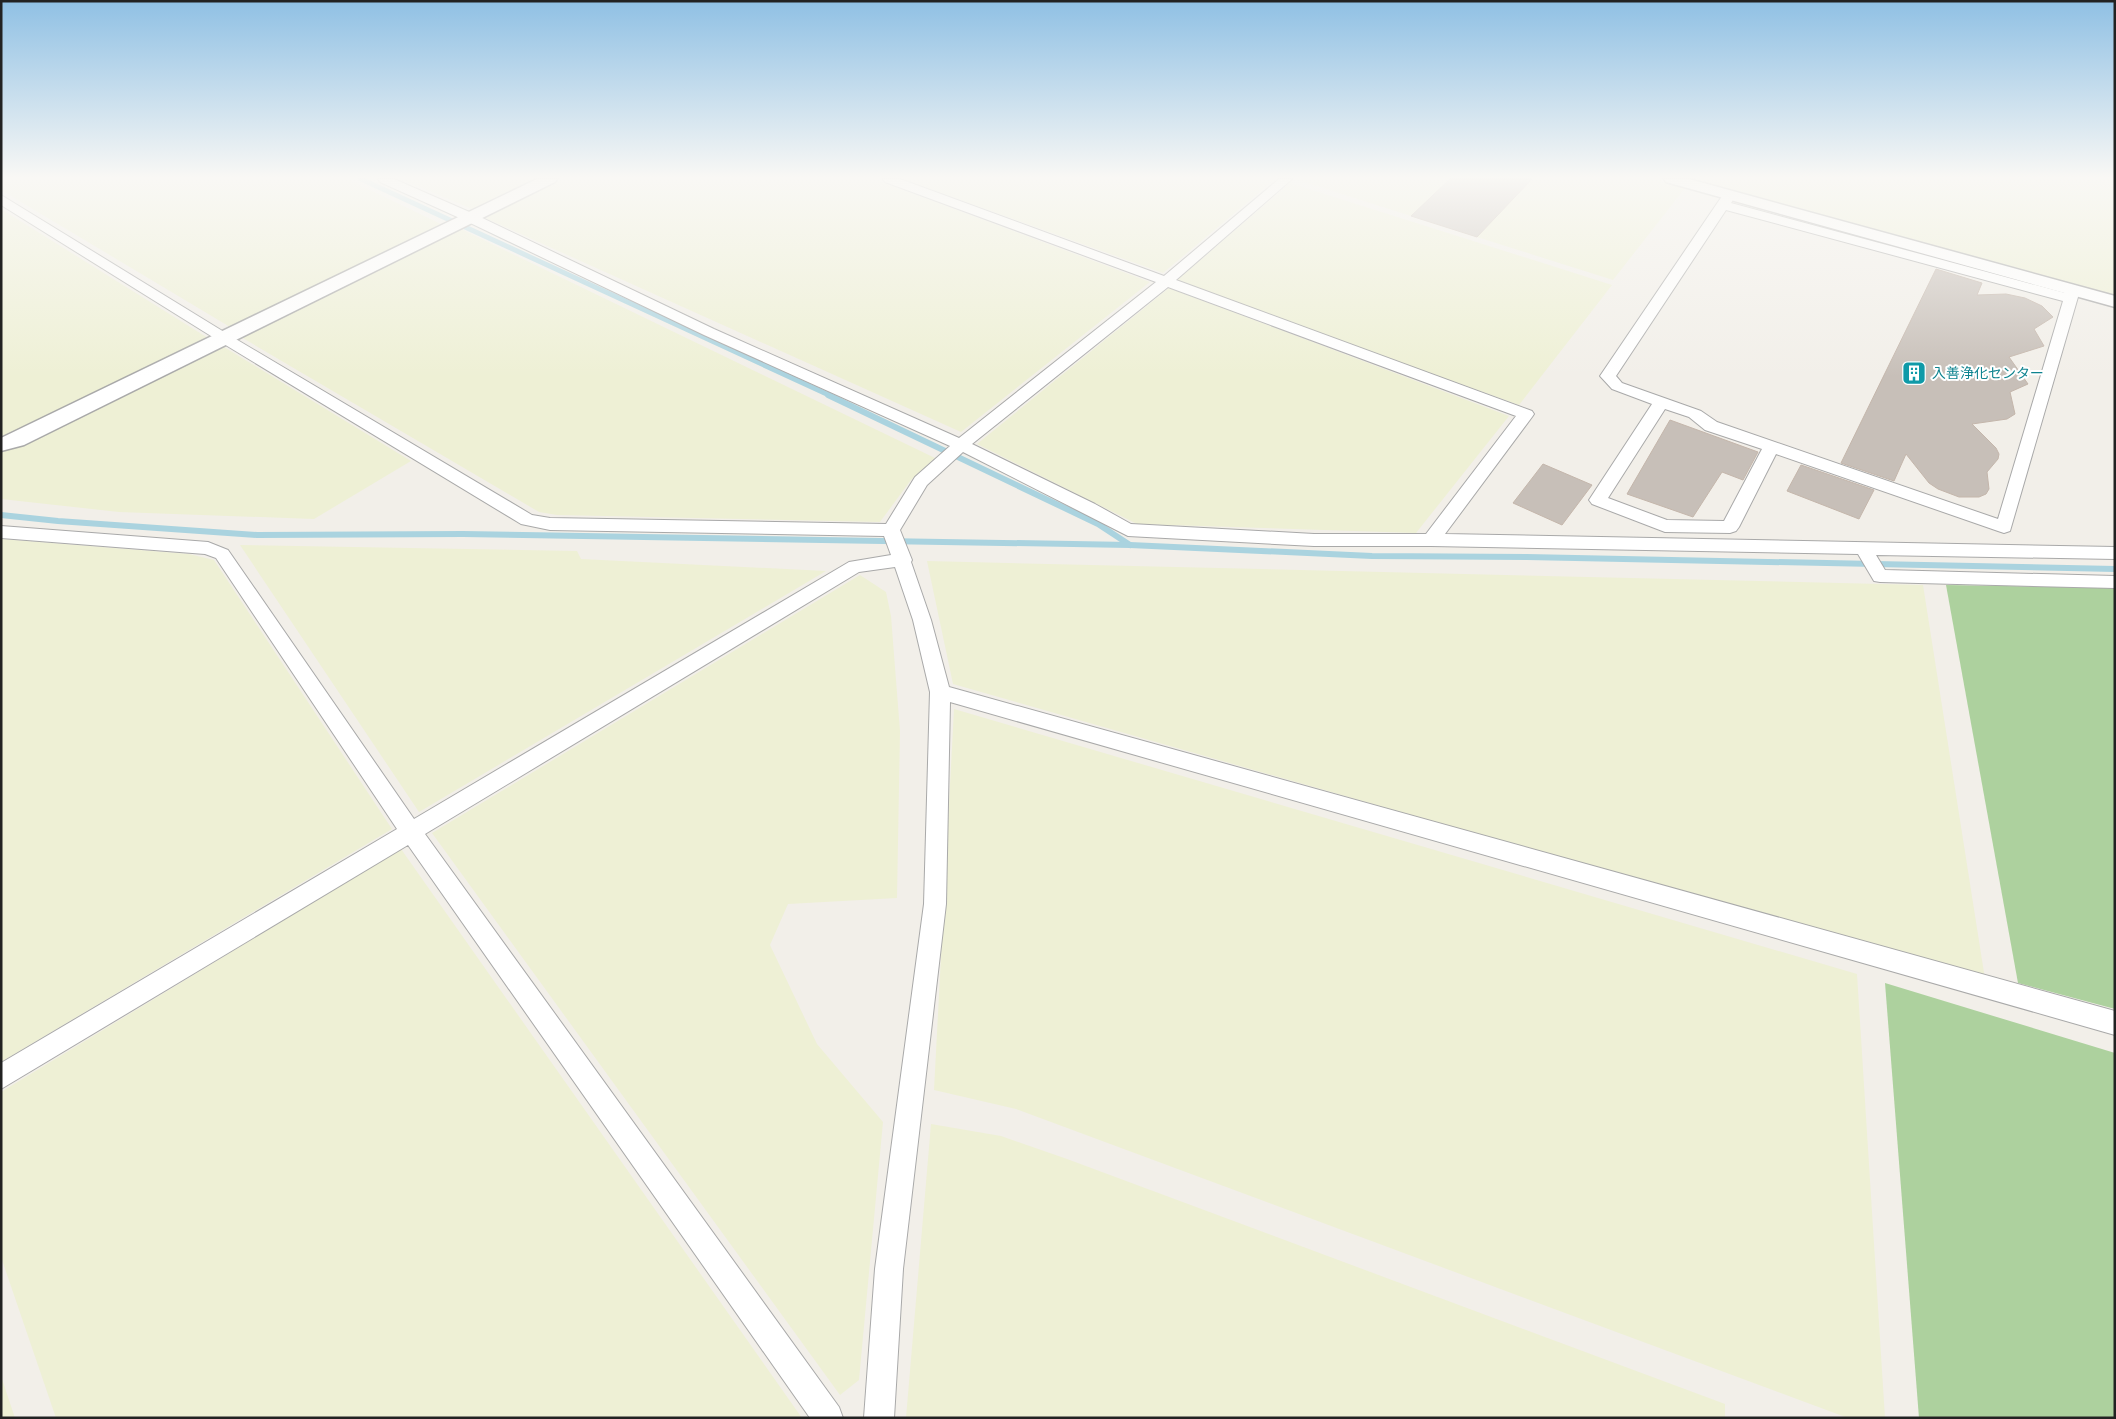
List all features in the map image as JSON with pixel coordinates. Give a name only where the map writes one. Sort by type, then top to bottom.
[{"type":"street","points":[[75,245],[224,338],[527,520],[550,524],[891,530]]},
{"type":"street","points":[[1,445],[17,440],[414,245]]},
{"type":"street","points":[[527,245],[709,332],[961,445],[1089,508],[1128,530],[1314,540],[1431,540],[2115,553]]},
{"type":"street","points":[[1071,245],[1526,414],[1431,540]]},
{"type":"street","points":[[891,530],[921,481],[961,445],[1207,245]]},
{"type":"street","points":[[1696,245],[1608,376],[1617,386],[1695,414],[1711,426],[2004,527],[2072,295]]},
{"type":"street","points":[[1891,245],[2072,295],[2115,302]]},
{"type":"street","points":[[1661,402],[1598,500],[1665,526],[1730,527],[1771,447]]},
{"type":"street","points":[[880,1418],[889,1269],[935,904],[940,692],[922,620],[903,560],[891,530]]},
{"type":"street","points":[[1,532],[208,548],[222,554],[410,832],[828,1418]]},
{"type":"street","points":[[1864,549],[1880,576],[2115,582]]},
{"type":"street","points":[[1,1078],[855,566],[903,560]]},
{"type":"street","points":[[940,692],[2115,1023]]},
{"type":"green space","points":[[1,245],[59,245],[208,338],[1,437]]},
{"type":"green space","points":[[93,245],[398,245],[230,327]]},
{"type":"green space","points":[[428,245],[495,245],[935,458],[911,480],[880,522],[557,515],[539,512],[241,337]]},
{"type":"green space","points":[[546,245],[1051,245],[1150,282],[961,432]]},
{"type":"green space","points":[[1086,245],[1196,245],[1163,273]]},
{"type":"green space","points":[[1218,245],[1486,245],[1612,285],[1519,405],[1176,281]]},
{"type":"green space","points":[[1503,245],[1640,245],[1613,280]]},
{"type":"green space","points":[[1930,245],[2115,245],[2115,297]]},
{"type":"green space","points":[[1169,288],[1509,416],[1416,533],[1137,524],[977,444]]},
{"type":"green space","points":[[224,347],[411,461],[314,519],[119,512],[1,499],[1,452]]},
{"type":"green space","points":[[1,539],[189,554],[214,560],[392,829],[1,1062]]},
{"type":"green space","points":[[240,545],[577,551],[581,559],[826,571],[419,812]]},
{"type":"green space","points":[[927,561],[1923,585],[1985,979],[953,684]]},
{"type":"green space","points":[[860,575],[886,592],[891,616],[900,731],[897,898],[788,904],[770,945],[817,1044],[883,1122],[859,1380],[840,1395],[432,833]]},
{"type":"green space","points":[[1946,585],[2115,588],[2115,1009],[2018,983]]},
{"type":"green space","points":[[954,709],[1857,974],[1885,1418],[1848,1418],[1016,1109],[934,1090]]},
{"type":"green space","points":[[401,849],[802,1418],[56,1418],[1,1257],[1,1092]]},
{"type":"green space","points":[[1885,983],[2115,1053],[2115,1418],[1919,1418]]},
{"type":"green space","points":[[931,1124],[1001,1136],[1067,1159],[1725,1404],[1725,1418],[906,1418]]},
{"type":"green space","points":[[1,1376],[15,1418],[1,1418]]},
{"type":"building","points":[[1936,269],[1982,283],[1977,295],[2006,294],[2025,298],[2042,306],[2053,317],[2034,329],[2044,346],[2009,357],[2028,384],[2010,392],[2015,414],[2007,419],[1972,424],[1996,448],[1999,454],[1998,459],[1987,472],[1989,489],[1986,494],[1979,497],[1959,497],[1938,489],[1929,483],[1906,454],[1894,481],[1841,463]]},
{"type":"building","points":[[1670,420],[1758,452],[1743,480],[1722,472],[1693,517],[1627,494]]},
{"type":"building","points":[[1543,464],[1592,485],[1562,525],[1513,503]]},
{"type":"building","points":[[1801,465],[1874,490],[1859,519],[1787,491]]},
{"type":"waterway","points":[[504,245],[831,396]]},
{"type":"waterway","points":[[828,395],[1098,524],[1130,545]]},
{"type":"waterway","points":[[1,515],[58,521],[257,535],[463,534],[1130,545]]},
{"type":"waterway","points":[[1130,545],[1372,556],[1527,557],[2115,569]]},
{"type":"place","name":"入善浄化センター","points":[[1914,373]]}]
